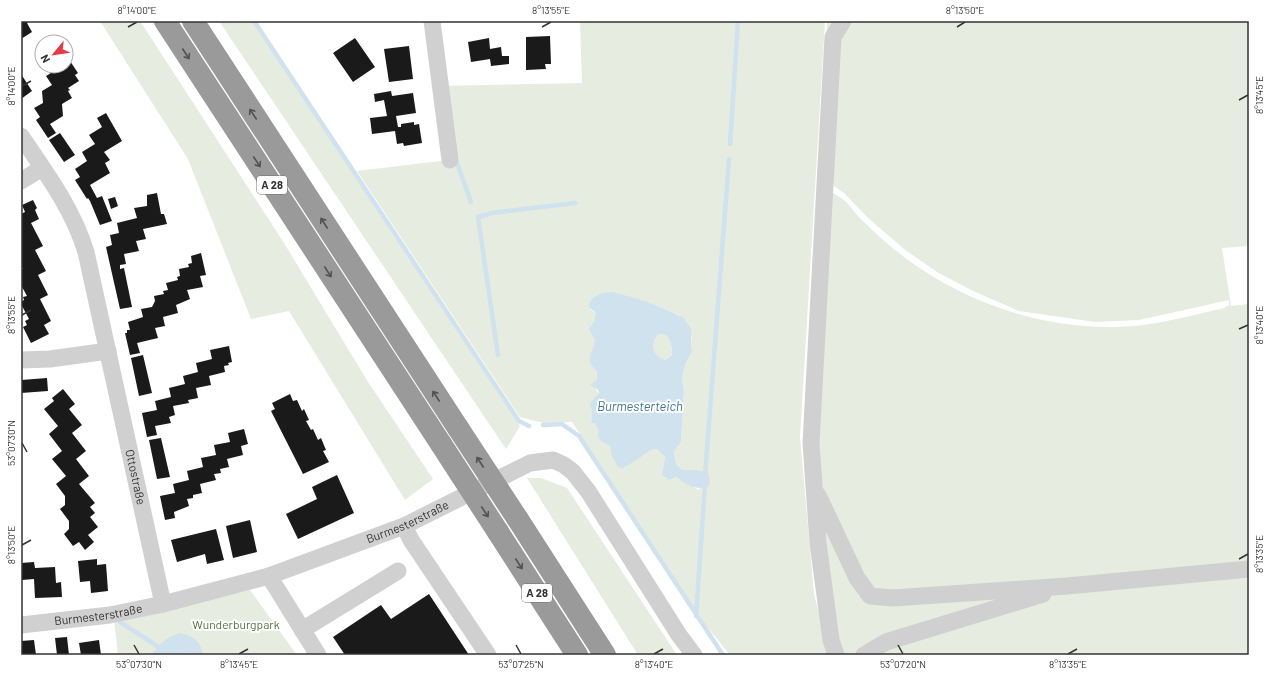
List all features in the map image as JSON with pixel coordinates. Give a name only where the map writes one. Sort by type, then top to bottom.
[{"type":"highway","name":"A 28","points":[[165,21],[577,655]]},
{"type":"highway","name":"A 28","points":[[193,21],[605,655]]},
{"type":"highway","points":[[557,581],[587,605],[620,655]]},
{"type":"street","points":[[432,21],[450,160]]},
{"type":"street","points":[[836,655],[831,640],[818,543],[811,443],[833,37],[843,21]]},
{"type":"street","name":"Ottostraße","points":[[21,136],[59,192],[79,229],[108,351],[163,604]]},
{"type":"street","points":[[21,181],[42,168]]},
{"type":"street","points":[[21,360],[50,359],[108,351]]},
{"type":"street","name":"Burmesterstraße","points":[[21,625],[110,615],[163,604],[269,576],[404,526],[530,463],[553,460],[564,465],[573,472],[588,491],[679,635],[694,655]]},
{"type":"street","points":[[813,484],[856,578],[870,596],[893,598],[1067,586],[1249,569]]},
{"type":"street","points":[[404,526],[411,540],[488,655]]},
{"type":"street","points":[[302,630],[398,571]]},
{"type":"street","points":[[269,576],[318,655]]},
{"type":"street","points":[[864,655],[886,642],[1067,586]]},
{"type":"green space","points":[[100,21],[140,21],[284,243],[368,382],[433,479],[405,500],[289,311],[251,319],[188,159]]},
{"type":"green space","points":[[219,21],[252,21],[520,426],[506,449]]},
{"type":"green space","points":[[580,21],[825,21],[800,437],[814,594],[830,655],[730,655],[704,623],[572,422],[543,423],[520,417],[357,171],[449,160],[440,86],[582,83]],"holes":[[[648,302],[679,315],[692,337],[692,352],[686,363],[682,377],[684,392],[681,442],[674,451],[676,463],[679,467],[685,470],[702,470],[699,490],[676,477],[669,480],[663,470],[665,457],[657,449],[649,450],[646,454],[634,461],[615,461],[610,446],[595,423],[591,422],[594,400],[599,394],[595,388],[597,371],[591,353],[596,340],[591,326],[596,313],[590,309]]]},
{"type":"green space","points":[[827,21],[1249,21],[1249,246],[1222,248],[1231,306],[1249,304],[1249,655],[842,655],[831,595],[814,443]],"holes":[[[828,182],[844,193],[868,218],[904,249],[937,272],[973,291],[1019,311],[1095,322],[1139,320],[1229,300],[1229,305],[1224,308],[1179,318],[1134,326],[1079,326],[1024,316],[998,308],[973,297],[948,285],[916,266],[860,219],[845,201],[827,189]]]},
{"type":"green space","points":[[659,334],[664,334],[671,344],[672,355],[666,360],[662,359],[655,353],[653,345]]},
{"type":"green space","points":[[527,478],[541,478],[567,488],[677,655],[638,655]]},
{"type":"green space","name":"Wunderburgpark","points":[[250,590],[297,655],[118,655],[114,620],[166,610]]},
{"type":"water","name":"Burmesterteich","points":[[609,292],[648,302],[674,313],[684,318],[691,329],[692,352],[686,363],[682,377],[684,392],[681,442],[674,451],[675,460],[677,465],[684,470],[707,472],[710,479],[709,486],[705,488],[696,488],[688,485],[676,477],[669,480],[662,475],[665,457],[657,449],[650,450],[623,468],[618,467],[612,456],[610,446],[600,440],[598,435],[599,430],[595,423],[591,423],[592,412],[590,403],[599,393],[598,390],[590,385],[597,380],[597,371],[590,363],[590,356],[595,340],[589,329],[594,321],[596,313],[589,307],[594,297]],"holes":[[[659,334],[664,334],[670,341],[672,349],[672,355],[666,360],[662,359],[655,353],[653,345],[656,337]]]},
{"type":"water","points":[[180,633],[196,640],[202,650],[203,655],[152,655],[163,641]]},
{"type":"building","points":[[21,21],[30,21],[27,23],[32,32],[21,39]]},
{"type":"building","points":[[550,36],[551,64],[545,64],[546,69],[526,70],[526,37]]},
{"type":"building","points":[[355,38],[375,67],[353,82],[333,53]]},
{"type":"building","points":[[489,38],[490,49],[501,47],[502,56],[509,56],[509,64],[491,66],[490,59],[471,62],[468,42]]},
{"type":"building","points":[[409,46],[413,79],[389,82],[384,49]]},
{"type":"building","points":[[74,67],[78,73],[75,75],[79,81],[68,88],[72,98],[62,104],[63,116],[50,124],[56,133],[48,138],[36,120],[40,117],[34,108],[43,103],[42,91],[52,85],[46,76],[49,74],[74,74]]},
{"type":"building","points":[[21,74],[32,91],[21,99]]},
{"type":"building","points":[[391,91],[392,96],[413,93],[416,113],[396,116],[398,127],[401,127],[401,124],[414,122],[414,125],[419,124],[422,143],[404,146],[403,143],[397,144],[395,131],[372,134],[370,118],[387,116],[384,100],[375,102],[374,94]]},
{"type":"building","points":[[106,113],[122,141],[104,152],[110,160],[105,163],[110,173],[90,185],[97,198],[102,196],[112,221],[100,225],[90,201],[88,198],[87,199],[75,180],[80,177],[75,169],[87,161],[82,152],[95,144],[89,135],[102,127],[97,118]]},
{"type":"building","points":[[60,133],[75,155],[64,162],[49,140]]},
{"type":"building","points":[[157,193],[161,214],[164,214],[167,224],[143,229],[146,239],[136,241],[139,251],[124,254],[126,264],[120,265],[120,269],[124,268],[132,307],[120,309],[106,247],[112,245],[110,235],[119,233],[117,223],[137,218],[134,208],[147,206],[147,195]]},
{"type":"building","points":[[115,197],[118,206],[111,209],[108,199]]},
{"type":"building","points":[[33,200],[37,208],[35,210],[39,219],[31,223],[43,246],[35,250],[46,271],[38,275],[48,295],[40,299],[51,321],[44,325],[49,334],[31,343],[23,327],[27,325],[25,321],[29,319],[21,304],[24,300],[23,297],[27,296],[21,285],[21,269],[23,269],[21,266],[21,214],[25,212],[22,205]]},
{"type":"building","points":[[201,253],[206,275],[200,276],[203,287],[187,290],[190,299],[176,305],[178,313],[163,317],[165,326],[155,328],[158,338],[137,343],[140,353],[130,355],[125,333],[127,333],[127,330],[130,330],[128,322],[143,317],[141,309],[152,307],[155,301],[154,296],[164,294],[163,291],[168,290],[166,283],[178,280],[177,277],[180,276],[179,269],[189,267],[188,264],[192,263],[191,256]]},
{"type":"building","points":[[229,346],[232,362],[228,363],[229,365],[224,366],[225,372],[209,376],[211,385],[196,388],[198,398],[188,400],[189,403],[173,406],[175,415],[169,417],[171,423],[155,426],[157,435],[147,437],[142,413],[157,410],[155,401],[171,397],[169,388],[185,384],[183,376],[198,372],[196,363],[212,359],[210,350]]},
{"type":"building","points":[[143,355],[152,393],[139,396],[131,358]]},
{"type":"building","points":[[47,378],[48,391],[21,393],[21,380]]},
{"type":"building","points":[[63,389],[75,404],[69,409],[82,425],[72,433],[86,451],[76,459],[89,476],[79,484],[95,503],[90,507],[95,513],[90,517],[98,527],[88,535],[94,542],[85,550],[79,542],[73,546],[64,534],[69,529],[69,521],[60,509],[65,505],[65,496],[56,484],[66,476],[52,459],[62,451],[49,434],[58,426],[44,409],[54,401],[52,398]]},
{"type":"building","points":[[290,394],[293,401],[297,400],[302,411],[304,409],[309,420],[306,421],[311,430],[313,429],[318,440],[321,438],[326,450],[323,451],[329,462],[303,474],[271,411],[275,409],[272,403]]},
{"type":"building","points":[[244,429],[248,444],[241,446],[243,455],[227,459],[229,467],[220,469],[221,473],[214,474],[216,480],[200,484],[202,493],[193,495],[193,498],[187,499],[189,506],[174,512],[175,518],[165,520],[160,496],[175,493],[173,484],[189,480],[187,471],[203,467],[201,458],[216,455],[214,445],[230,442],[228,433]]},
{"type":"building","points":[[161,438],[170,477],[157,479],[149,440]]},
{"type":"building","points":[[337,475],[354,513],[298,539],[286,514],[317,499],[312,487]]},
{"type":"building","points":[[250,520],[257,552],[233,558],[226,526]]},
{"type":"building","points":[[216,529],[224,560],[207,564],[205,554],[177,562],[171,540]]},
{"type":"building","points":[[97,559],[97,565],[106,564],[108,591],[91,593],[90,581],[80,582],[78,561]]},
{"type":"building","points":[[34,562],[35,568],[55,567],[56,583],[61,582],[62,597],[35,598],[34,579],[22,580],[21,566],[21,563]]},
{"type":"building","points":[[429,594],[469,655],[345,655],[333,637],[381,605],[391,619]]},
{"type":"building","points":[[67,637],[69,655],[57,655],[55,638]]},
{"type":"building","points":[[34,640],[36,655],[21,655],[21,641]]},
{"type":"building","points":[[99,640],[101,655],[81,655],[79,643]]},
{"type":"waterway","points":[[254,21],[519,421],[529,426]]},
{"type":"waterway","points":[[730,144],[738,21]]},
{"type":"waterway","points":[[705,476],[729,159]]},
{"type":"waterway","points":[[457,163],[471,202]]},
{"type":"waterway","points":[[498,355],[478,217],[492,213],[575,203]]},
{"type":"waterway","points":[[543,425],[562,424],[579,436],[723,655]]},
{"type":"waterway","points":[[696,616],[705,484]]},
{"type":"waterway","points":[[120,622],[157,646]]}]
